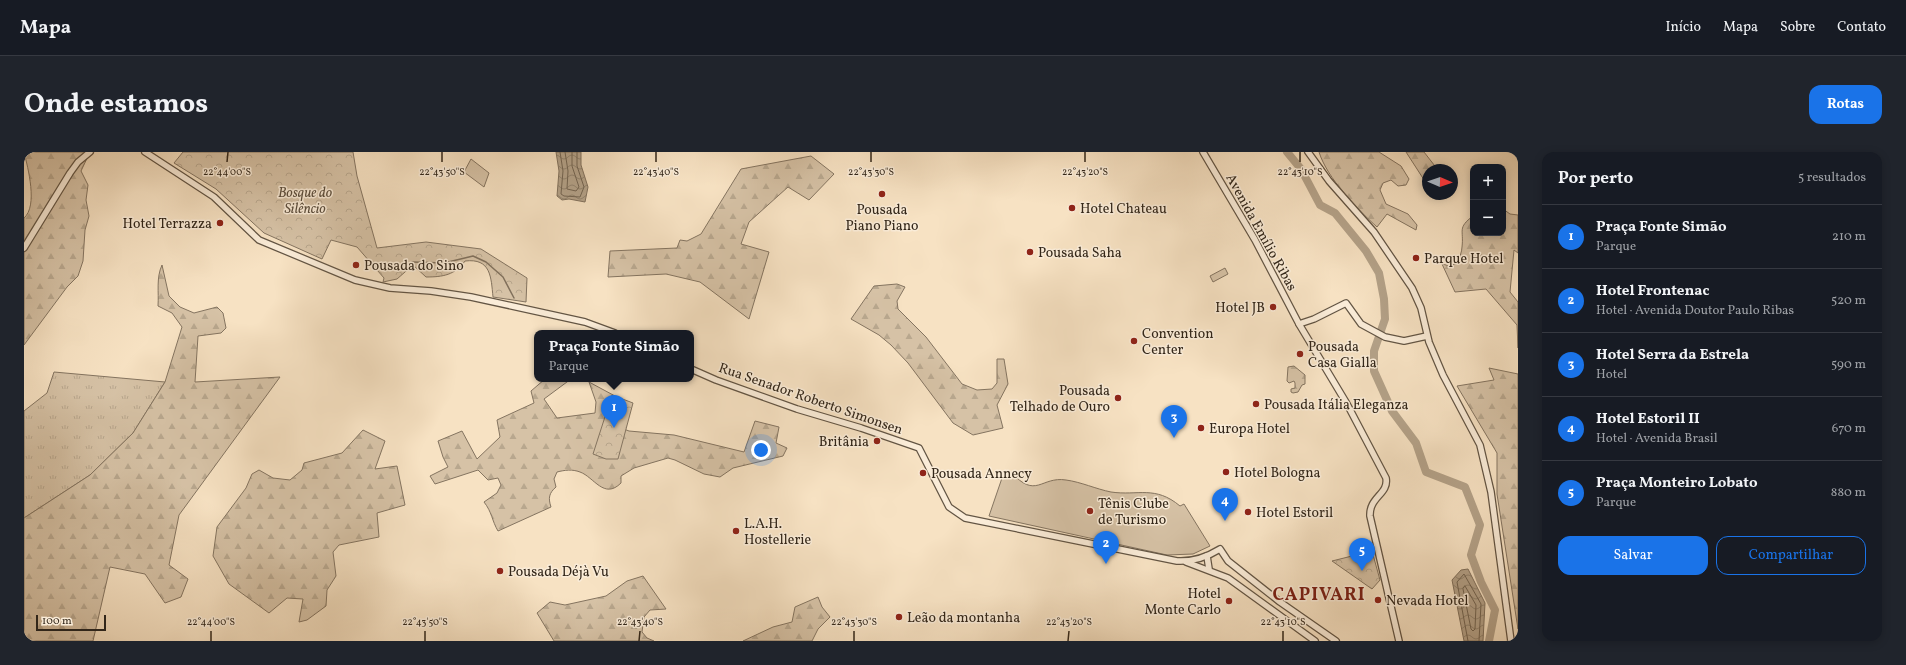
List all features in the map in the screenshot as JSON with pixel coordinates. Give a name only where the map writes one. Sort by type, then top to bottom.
[{"type":"street","points":[[24,248],[70,173],[78,162],[90,152]]},
{"type":"street","points":[[145,152],[214,196],[259,240],[355,280],[390,288],[431,291],[471,297],[585,322],[607,330]]},
{"type":"street","name":"Avenida Emílio Ribas","points":[[1203,152],[1255,240],[1299,324],[1374,452],[1386,478],[1387,484],[1372,504],[1370,516],[1399,641]]},
{"type":"street","points":[[1308,152],[1329,181],[1374,232],[1412,288],[1421,308],[1428,336],[1443,375],[1480,445],[1491,492],[1511,641]]},
{"type":"street","points":[[1299,324],[1314,319],[1346,304],[1361,324],[1384,337],[1404,341],[1428,336]]},
{"type":"street","name":"Rua Senador Roberto Simonsen","points":[[694,369],[716,380],[797,409],[915,445],[922,451],[949,507],[965,518],[1160,559],[1186,562]]},
{"type":"street","points":[[1186,562],[1209,555],[1218,550],[1228,561],[1280,602],[1336,641]]},
{"type":"street","points":[[1209,555],[1209,569]]},
{"type":"street","points":[[1186,562],[1209,569],[1240,586],[1315,641]]},
{"type":"street","points":[[1507,641],[1508,622]]},
{"type":"green space","points":[[24,152],[90,152],[81,171],[88,185],[86,200],[89,216],[85,230],[83,261],[78,276],[67,287],[24,345],[24,218],[30,205],[31,186]]},
{"type":"green space","name":"Bosque do Silêncio","points":[[183,152],[353,152],[357,176],[377,248],[426,242],[481,249],[527,278],[526,302],[493,297],[488,270],[485,266],[474,261],[465,261],[453,272],[443,276],[432,277],[426,277],[413,265],[397,279],[383,282],[384,278],[357,247],[331,240],[322,259],[264,233],[216,189],[174,163]]},
{"type":"green space","points":[[1319,152],[1379,152],[1401,166],[1409,179],[1406,185],[1398,186],[1391,180],[1383,183],[1380,190],[1386,204],[1408,214],[1417,225],[1416,230],[1387,214],[1377,227],[1352,202],[1336,182],[1323,162]]},
{"type":"green space","points":[[1406,152],[1424,152],[1433,164],[1422,164],[1422,177]]},
{"type":"green space","points":[[811,156],[834,174],[809,200],[788,187],[749,222],[741,244],[769,252],[749,319],[700,282],[666,274],[608,277],[610,251],[677,248],[680,240],[687,241],[701,234],[741,169]]},
{"type":"green space","points":[[471,159],[489,173],[484,187],[464,172]]},
{"type":"green space","points":[[1506,211],[1510,214],[1518,215],[1518,253],[1514,250],[1510,292],[1518,302],[1518,348],[1517,325],[1486,289],[1455,292],[1442,264],[1450,266],[1458,263],[1462,249],[1462,230],[1470,218],[1470,236],[1506,236]]},
{"type":"green space","points":[[162,265],[169,296],[180,307],[194,313],[217,307],[223,313],[226,328],[221,333],[198,336],[195,382],[280,377],[179,515],[169,565],[188,579],[181,597],[165,603],[145,574],[110,567],[93,641],[24,641],[24,518],[90,475],[133,433],[165,382],[182,327],[172,313],[158,306],[158,280]]},
{"type":"green space","points":[[1225,268],[1228,274],[1213,282],[1210,276]]},
{"type":"green space","points":[[897,284],[905,287],[897,301],[898,309],[926,337],[962,384],[977,390],[992,389],[997,383],[997,359],[1004,359],[1008,384],[997,405],[1003,428],[973,435],[953,423],[908,363],[891,345],[879,335],[851,319],[874,286]]},
{"type":"green space","points":[[1294,366],[1305,375],[1305,384],[1302,385],[1298,392],[1293,393],[1291,392],[1291,389],[1295,388],[1294,381],[1289,383],[1287,381],[1288,367]]},
{"type":"green space","points":[[1489,368],[1518,374],[1518,629],[1497,494],[1497,453],[1457,386],[1494,380]]},
{"type":"green space","points":[[54,372],[165,382],[133,433],[90,475],[24,518],[24,411],[47,393]]},
{"type":"green space","points":[[542,382],[567,382],[544,399],[557,418],[595,413],[596,402],[589,382],[615,396],[611,424],[629,431],[674,435],[744,452],[755,421],[779,427],[776,443],[787,448],[783,456],[733,468],[720,477],[704,474],[668,458],[634,468],[621,476],[621,483],[615,488],[609,489],[599,486],[585,475],[574,470],[557,472],[554,479],[556,487],[550,496],[551,507],[498,531],[489,509],[484,502],[497,493],[501,485],[498,478],[488,480],[478,470],[435,484],[430,476],[448,467],[438,441],[462,431],[477,459],[500,437],[497,420],[534,403],[531,391]]},
{"type":"green space","points":[[612,395],[633,403],[618,459],[606,459],[593,454]]},
{"type":"green space","points":[[363,430],[385,441],[375,469],[397,466],[405,505],[377,513],[379,537],[339,545],[333,552],[336,576],[327,590],[326,606],[307,620],[299,622],[303,599],[287,598],[269,613],[229,584],[213,556],[217,527],[246,488],[252,474],[259,470],[273,478],[290,480],[302,470],[304,463],[342,453]]},
{"type":"green space","name":"Tênis Clube de Turismo","points":[[1011,472],[1020,480],[1033,486],[1050,481],[1066,480],[1111,492],[1154,493],[1171,500],[1180,506],[1184,504],[1210,546],[1193,554],[1167,555],[989,516],[1002,478]]},
{"type":"green space","points":[[1372,551],[1380,580],[1372,589],[1332,561]]},
{"type":"green space","points":[[643,576],[666,609],[650,610],[644,617],[642,632],[647,638],[654,641],[554,641],[537,613],[550,602],[565,605],[606,596],[627,581]]},
{"type":"green space","points":[[818,597],[822,607],[830,617],[818,629],[812,641],[743,641],[773,627],[792,622],[795,607]]},
{"type":"water","points":[[556,152],[581,152],[581,165],[588,187],[585,202],[569,199],[562,200],[557,196],[559,171]]},
{"type":"water","points":[[1468,569],[1485,603],[1483,641],[1464,641],[1452,580],[1461,570]]},
{"type":"waterway","points":[[1287,152],[1301,169],[1320,205],[1335,213],[1366,251],[1379,273],[1384,299],[1385,319],[1374,351],[1374,371],[1392,411],[1416,443],[1426,472],[1465,487],[1480,525],[1471,555],[1481,582],[1495,610],[1489,641]]},
{"type":"waterway","points":[[412,262],[444,263],[473,256],[486,262],[503,277],[514,298]]},
{"type":"place","name":"Pousada Piano Piano","points":[[882,194]]},
{"type":"place","name":"Hotel Chateau","points":[[1072,208]]},
{"type":"place","name":"Hotel Terrazza","points":[[220,223]]},
{"type":"place","name":"Pousada Saha","points":[[1030,252]]},
{"type":"place","name":"Parque Hotel","points":[[1416,258]]},
{"type":"place","name":"Pousada do Sino","points":[[356,265]]},
{"type":"place","name":"Hotel JB","points":[[1273,307]]},
{"type":"place","name":"Convention Center","points":[[1134,341]]},
{"type":"place","name":"Pousada Casa Gialla","points":[[1300,354]]},
{"type":"place","name":"Pousada Telhado de Ouro","points":[[1118,398]]},
{"type":"place","name":"Pousada Itália Eleganza","points":[[1256,404]]},
{"type":"place","name":"Praça Fonte Simão","points":[[614,428]]},
{"type":"place","name":"Europa Hotel","points":[[1201,428]]},
{"type":"place","name":"Hotel Serra da Estrela","points":[[1174,438]]},
{"type":"place","name":"Britânia","points":[[877,441]]},
{"type":"place","name":"Hotel Bologna","points":[[1226,472]]},
{"type":"place","name":"Pousada Annecy","points":[[923,473]]},
{"type":"place","name":"Tênis Clube de Turismo","points":[[1090,511]]},
{"type":"place","name":"Hotel Estoril","points":[[1248,512]]},
{"type":"place","name":"Hotel Estoril II","points":[[1225,521]]},
{"type":"place","name":"L.A.H. Hostellerie","points":[[736,531]]},
{"type":"place","name":"Hotel Frontenac","points":[[1106,564]]},
{"type":"place","name":"Pousada Déjà Vu","points":[[500,571]]},
{"type":"place","name":"Praça Monteiro Lobato","points":[[1362,571]]},
{"type":"place","name":"Nevada Hotel","points":[[1378,600]]},
{"type":"place","name":"Hotel Monte Carlo","points":[[1229,601]]},
{"type":"place","name":"Leão da montanha","points":[[899,617]]},
{"type":"district","name":"CAPIVARI","points":[[1319,594]]}]
